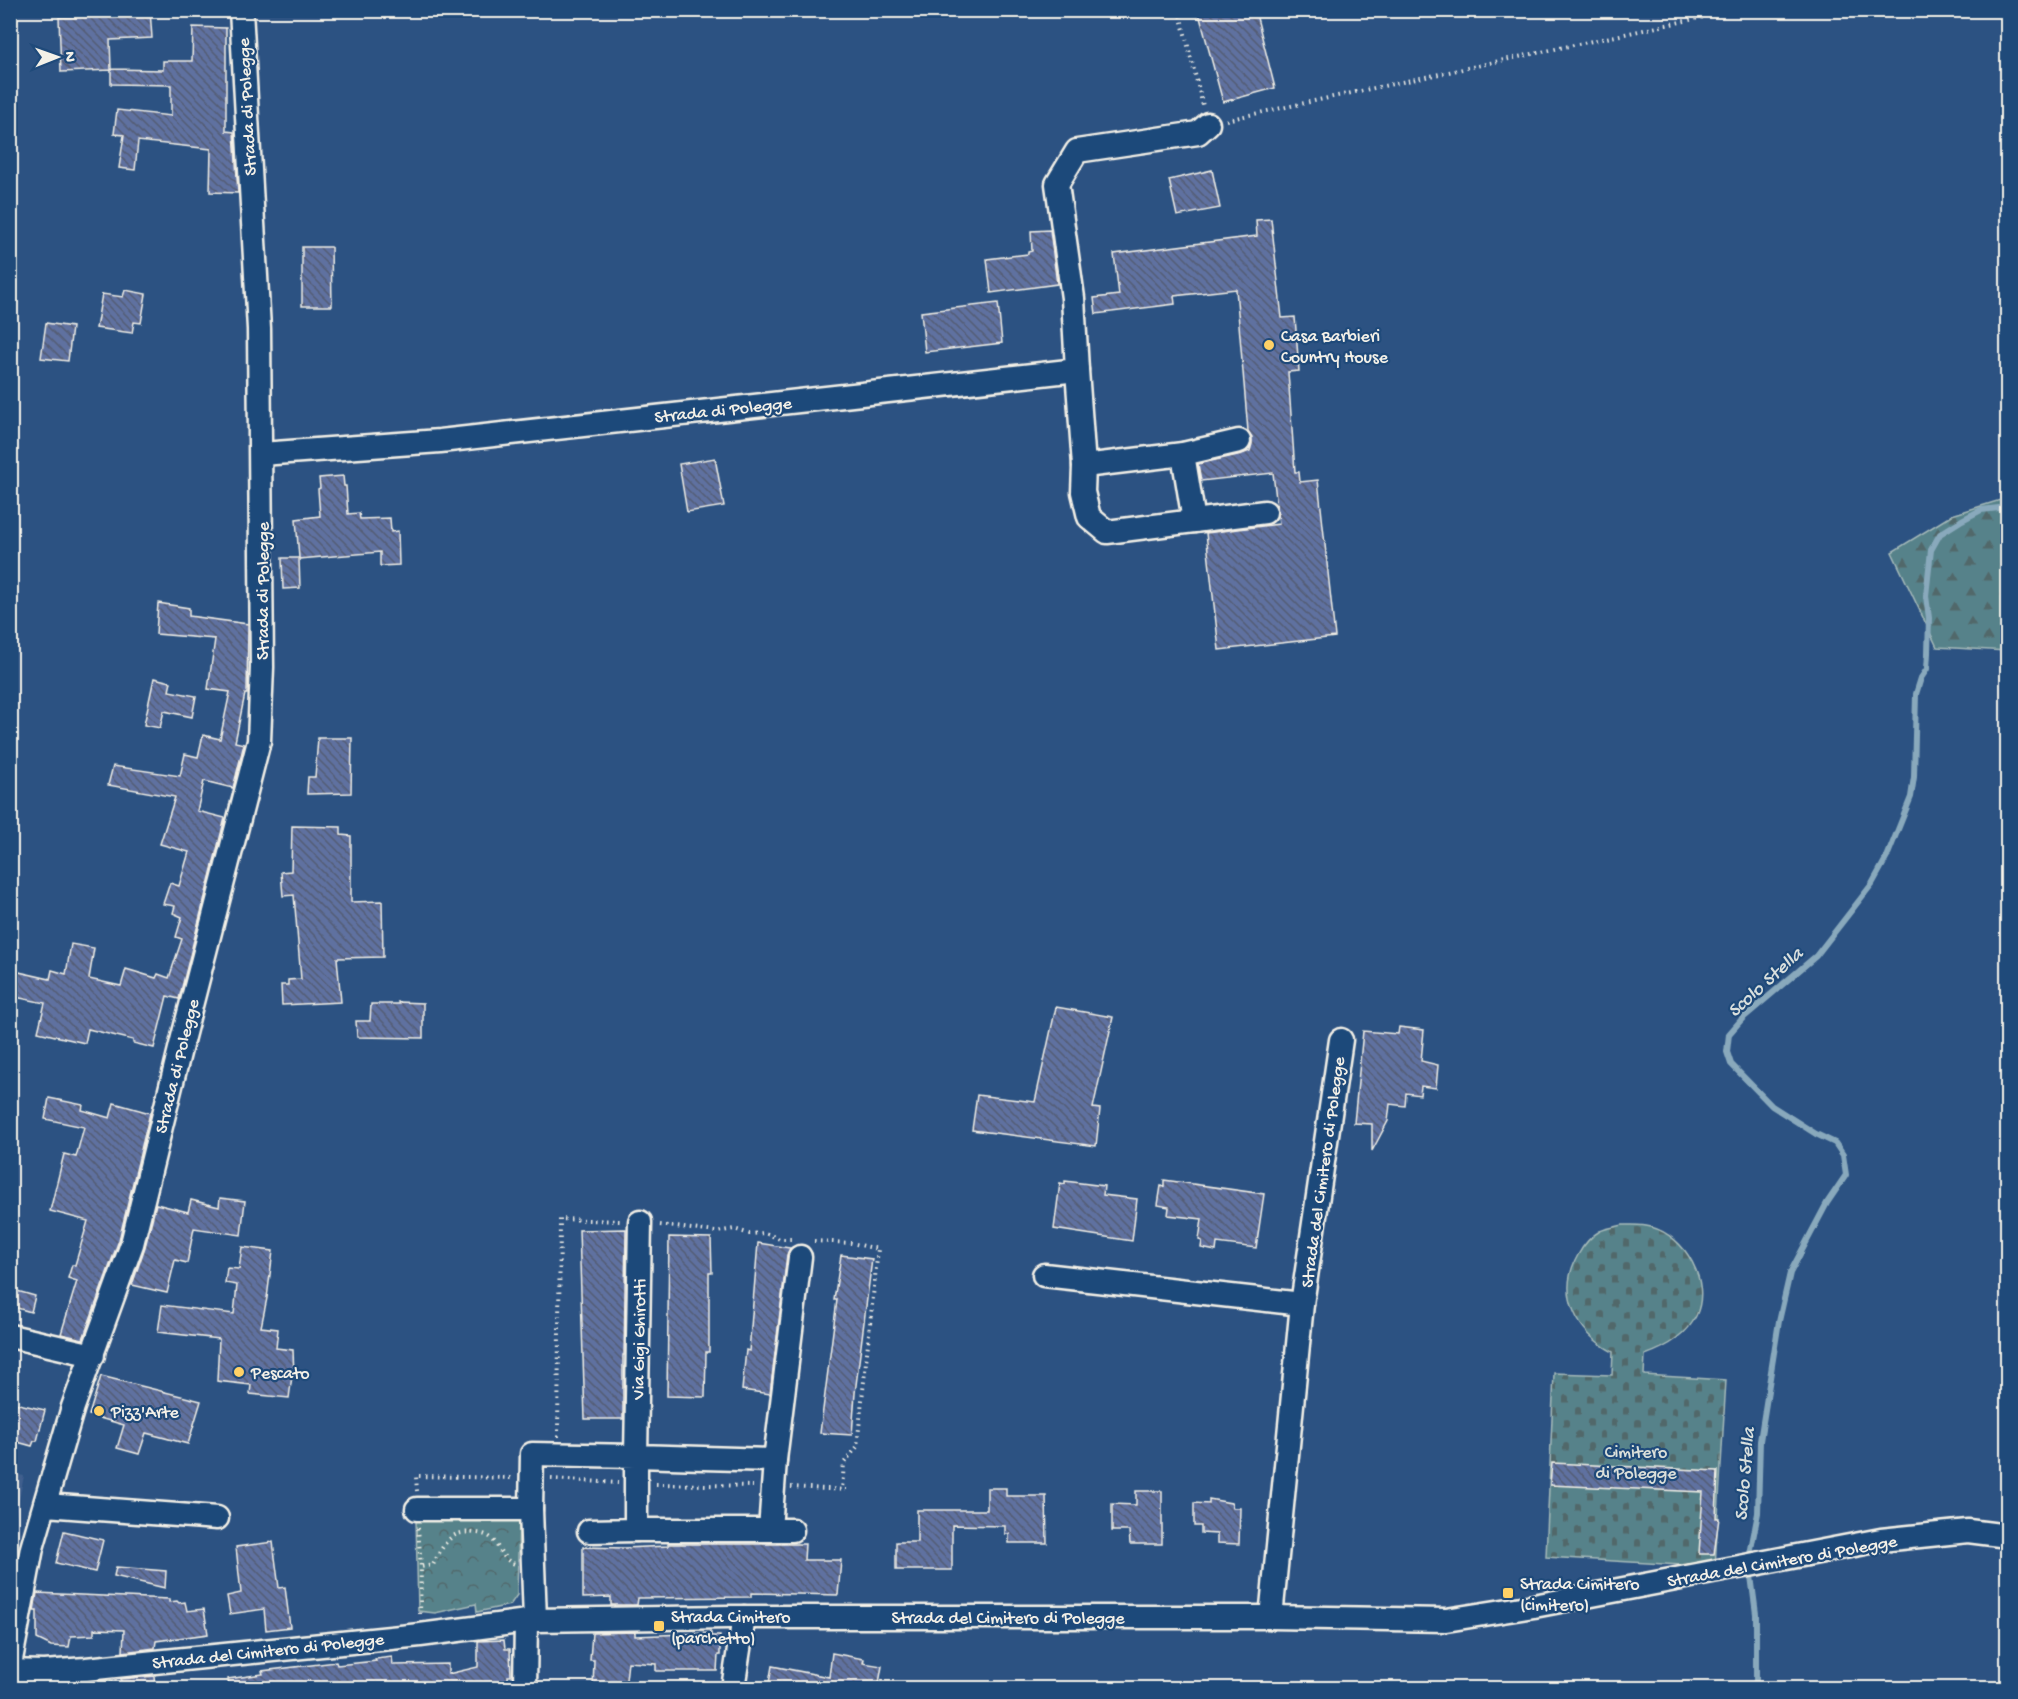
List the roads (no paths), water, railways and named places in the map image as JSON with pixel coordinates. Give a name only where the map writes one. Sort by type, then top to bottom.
[{"type":"street","name":"Strada di Polegge","points":[[10,1665],[32,1548],[69,1421],[132,1244],[259,741],[262,667],[259,329],[241,10]]},
{"type":"street","points":[[1208,124],[1198,132],[1077,151],[1057,184],[1072,298],[1084,466],[1083,492],[1089,517],[1107,532],[1265,512]]},
{"type":"street","name":"Strada di Polegge","points":[[261,454],[440,441],[1077,370]]},
{"type":"street","points":[[1084,466],[1183,454],[1239,441]]},
{"type":"street","points":[[1183,454],[1194,521]]},
{"type":"street","name":"Strada del Cimitero di Polegge","points":[[1271,1617],[1302,1304],[1341,1040]]},
{"type":"street","name":"Via Gigi Ghirotti","points":[[636,1530],[640,1222]]},
{"type":"street","points":[[589,1531],[781,1530],[775,1460],[801,1248]]},
{"type":"street","name":"Strada del Cimitero di Polegge","points":[[1044,1275],[1302,1304]]},
{"type":"street","points":[[10,1336],[93,1355]]},
{"type":"street","points":[[525,1689],[533,1566],[532,1454],[775,1460]]},
{"type":"street","points":[[46,1505],[217,1518]]},
{"type":"street","points":[[417,1509],[531,1509]]},
{"type":"street","name":"Strada del Cimitero di Polegge","points":[[10,1671],[44,1672],[86,1669],[420,1635],[530,1621],[744,1617],[1271,1617],[1446,1620],[1534,1606],[1881,1540],[1968,1531],[2007,1536]]},
{"type":"street","points":[[733,1689],[744,1617]]},
{"type":"waterway","name":"Scolo Stella","points":[[1750,1554],[1758,1513],[1760,1441],[1779,1321],[1790,1273],[1827,1203],[1846,1175],[1843,1155],[1835,1143],[1816,1134],[1772,1106],[1731,1064],[1727,1052],[1729,1034],[1742,1019],[1816,956],[1872,884],[1887,857],[1911,797],[1914,777],[1916,694],[1921,678],[1927,669],[1929,618],[1926,596],[1931,550],[1940,534],[1962,520],[1981,510],[2008,507]]},
{"type":"waterway","name":"Scolo Stella","points":[[1751,1576],[1756,1614],[1754,1688]]},
{"type":"place","name":"Casa Barbieri Country House","points":[[1269,345]]},
{"type":"place","name":"Pescato","points":[[239,1372]]},
{"type":"place","name":"Pizz'Arte","points":[[99,1411]]},
{"type":"place","name":"Strada Cimitero (cimitero)","points":[[1508,1593]]},
{"type":"place","name":"Strada Cimitero (parchetto)","points":[[659,1626]]},
{"type":"park label","name":"Cimitero di Polegge","points":[[1636,1461]]}]
